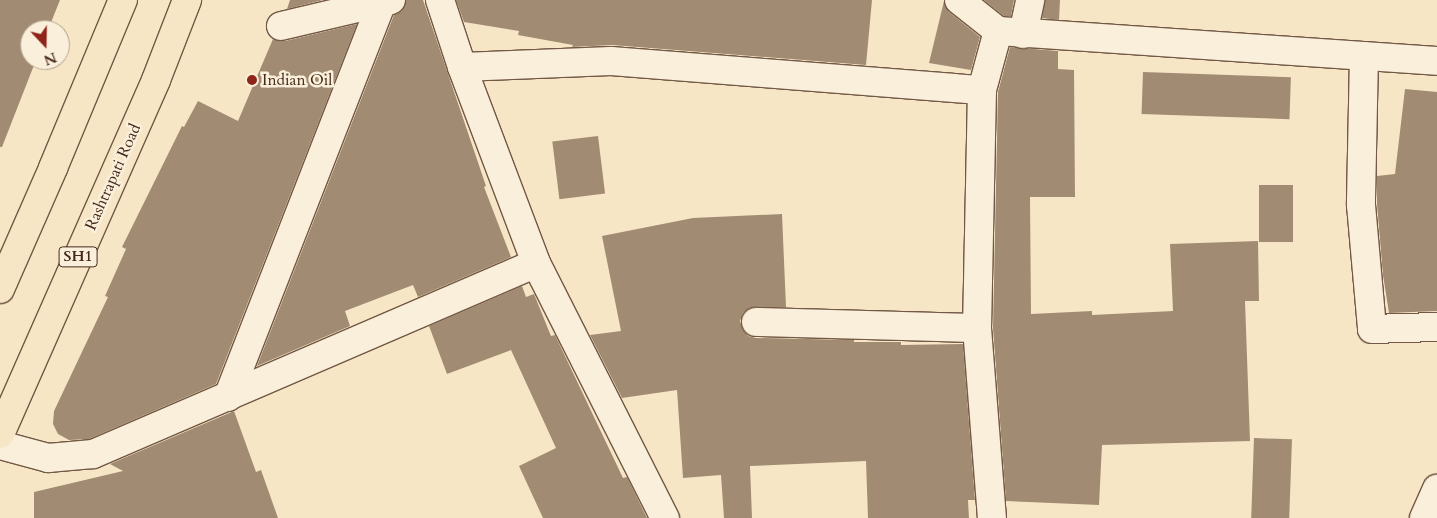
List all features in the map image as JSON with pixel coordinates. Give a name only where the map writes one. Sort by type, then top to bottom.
[{"type":"main road","points":[[0,289],[54,168],[123,0]]},
{"type":"main road","name":"Rashtrapati Road","points":[[0,434],[156,80],[187,0]]},
{"type":"street","points":[[440,0],[462,67],[536,263],[665,518]]},
{"type":"street","points":[[960,0],[1010,33],[1437,61]]},
{"type":"street","points":[[992,518],[977,328],[982,90],[1010,33],[1030,0]]},
{"type":"street","points":[[281,26],[387,2]]},
{"type":"street","points":[[228,397],[387,2]]},
{"type":"street","points":[[1364,56],[1361,205],[1372,329],[1437,327]]},
{"type":"street","points":[[462,67],[612,61],[982,90]]},
{"type":"street","points":[[0,445],[48,458],[93,454],[536,263]]},
{"type":"street","points":[[756,322],[977,328]]},
{"type":"street","points":[[1424,518],[1437,489]]},
{"type":"building","points":[[0,0],[60,0],[52,20],[20,20],[20,70],[32,70],[2,147],[0,147]]},
{"type":"building","points":[[290,0],[323,0],[287,9]]},
{"type":"building","points":[[406,0],[423,0],[486,186],[484,187],[511,257],[418,297],[413,285],[345,311],[350,326],[257,366],[394,15],[402,11]]},
{"type":"building","points":[[456,0],[872,0],[866,65],[612,45],[572,47],[573,45],[518,35],[519,31],[464,22]]},
{"type":"building","points":[[984,0],[1014,0],[1011,16],[1004,16]]},
{"type":"building","points":[[1045,0],[1060,0],[1059,20],[1042,18]]},
{"type":"building","points":[[944,1],[949,12],[980,37],[971,70],[929,63]]},
{"type":"building","points":[[357,24],[216,384],[89,439],[69,440],[58,434],[53,424],[54,411],[108,297],[105,296],[126,249],[122,247],[182,126],[184,127],[198,101],[238,121],[273,39],[285,41]]},
{"type":"building","points":[[1010,47],[1058,51],[1058,69],[1074,70],[1075,197],[1030,197],[1031,314],[1092,311],[1092,315],[1173,311],[1170,244],[1258,241],[1259,301],[1245,301],[1250,441],[1102,445],[1099,505],[1006,501],[993,328],[998,92]]},
{"type":"building","points":[[1143,72],[1291,77],[1289,119],[1142,114]]},
{"type":"building","points":[[1405,89],[1437,92],[1437,311],[1389,313],[1383,275],[1377,204],[1377,176],[1395,174]]},
{"type":"building","points":[[598,136],[605,194],[559,199],[552,142]]},
{"type":"building","points":[[1259,185],[1293,185],[1293,242],[1259,242]]},
{"type":"building","points":[[782,214],[786,307],[749,308],[743,313],[740,321],[743,330],[748,336],[756,338],[901,342],[901,345],[963,344],[975,500],[968,500],[969,518],[868,518],[866,461],[750,466],[752,518],[724,518],[721,475],[683,478],[677,390],[622,398],[590,335],[621,331],[602,236],[693,218]]},
{"type":"building","points":[[522,286],[526,297],[534,294],[551,336],[555,335],[623,478],[627,477],[647,518],[543,518],[519,466],[556,448],[511,350],[447,374],[429,326]]},
{"type":"building","points":[[234,411],[256,472],[261,470],[278,518],[34,518],[34,492],[123,471],[110,464]]},
{"type":"building","points":[[1254,438],[1292,439],[1289,518],[1251,518]]},
{"type":"place","name":"Indian Oil","points":[[252,80]]}]
